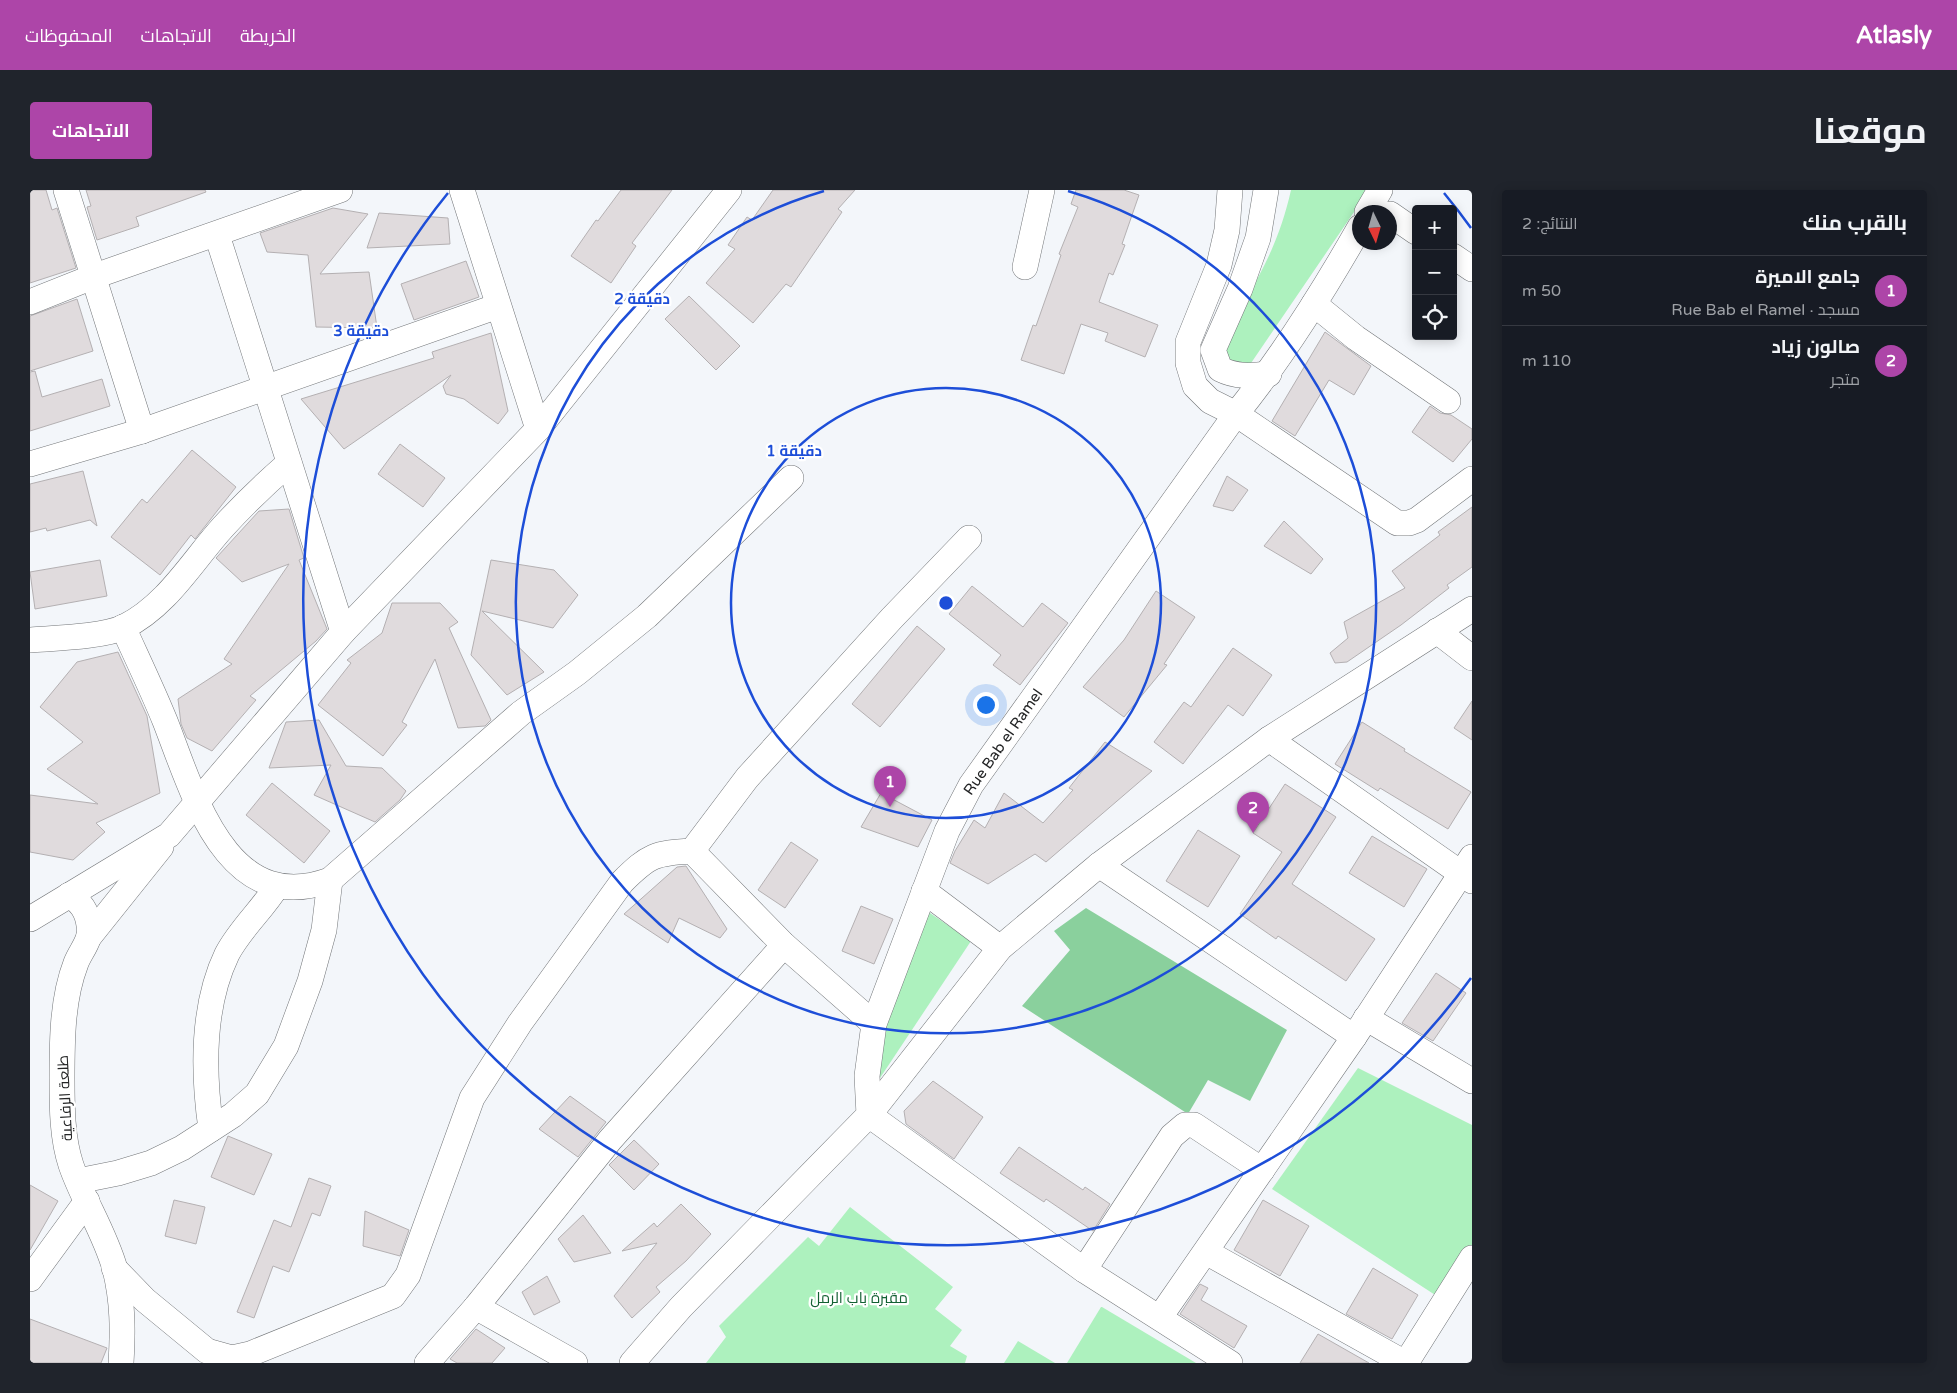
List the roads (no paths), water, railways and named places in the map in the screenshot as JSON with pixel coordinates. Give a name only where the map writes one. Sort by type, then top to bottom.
[{"type":"street","points":[[66,190],[95,276],[142,431]]},
{"type":"street","points":[[30,302],[95,276],[340,190]]},
{"type":"street","points":[[462,190],[538,429]]},
{"type":"street","points":[[30,919],[170,835],[197,806],[343,632],[538,429],[728,190]]},
{"type":"street","points":[[1025,267],[1042,190]]},
{"type":"street","points":[[1230,190],[1227,230],[1219,265],[1188,342],[1188,363],[1195,386],[1210,401],[1236,414],[1397,523],[1409,523],[1416,520],[1472,479]]},
{"type":"street","points":[[1266,190],[1258,238],[1240,289],[1213,350],[1220,368],[1231,374],[1247,376],[1269,374]]},
{"type":"street","points":[[1397,219],[1412,229]]},
{"type":"street","points":[[217,234],[264,389],[343,632]]},
{"type":"street","name":"Rue Bab el Ramel","points":[[869,1115],[867,1076],[874,1024],[947,831],[971,785],[1236,414],[1269,374],[1352,240]]},
{"type":"street","points":[[1457,259],[1472,268]]},
{"type":"street","points":[[1314,304],[1356,338],[1448,401]]},
{"type":"street","points":[[30,464],[142,431],[498,306]]},
{"type":"street","points":[[30,640],[92,633],[123,627],[162,598],[190,568],[222,528],[289,463]]},
{"type":"street","points":[[123,627],[164,719],[197,806],[214,834],[236,862],[251,874],[277,886],[291,888],[310,887],[330,880],[520,712],[577,673],[646,616],[791,478]]},
{"type":"street","points":[[692,851],[748,778],[892,618],[969,538]]},
{"type":"street","points":[[632,1363],[681,1307],[869,1115],[1000,948],[1099,865],[1269,740],[1472,608]]},
{"type":"street","points":[[1438,631],[1472,658]]},
{"type":"street","points":[[1160,1317],[1468,870],[1269,740]]},
{"type":"street","name":"طلعة الرفاعية","points":[[121,1363],[124,1325],[114,1268],[82,1191],[66,1145],[62,1108],[62,1044],[67,998],[76,963],[89,937],[170,835]]},
{"type":"street","points":[[114,1268],[145,1300],[207,1351],[232,1358],[250,1354],[393,1296],[408,1274],[472,1098],[520,1023],[622,882],[649,858],[663,852],[692,851],[784,945],[874,1024]]},
{"type":"street","points":[[1099,865],[1360,1028],[1472,1081]]},
{"type":"street","points":[[30,1279],[82,1191],[118,1173],[151,1163],[182,1148],[233,1115],[257,1094],[286,1046],[317,958],[324,930],[330,880]]},
{"type":"street","points":[[211,1129],[205,1084],[205,1062],[216,987],[228,954],[277,886]]},
{"type":"street","points":[[924,891],[1000,948]]},
{"type":"street","points":[[68,895],[78,900],[85,910],[89,925],[89,937]]},
{"type":"street","points":[[427,1363],[476,1307],[610,1140],[784,945]]},
{"type":"street","points":[[869,1115],[1084,1270],[1230,1363]]},
{"type":"street","points":[[1084,1270],[1172,1136],[1184,1125],[1194,1125],[1262,1170]]},
{"type":"street","points":[[1206,1252],[1406,1363],[1472,1258]]},
{"type":"street","points":[[476,1307],[575,1363]]},
{"type":"place","name":"جامع الاميرة","points":[[890,807]]},
{"type":"place","name":"صالون زياد","points":[[1253,833]]},
{"type":"park label","name":"مقبرة باب الرمل","points":[[859,1298]]}]
